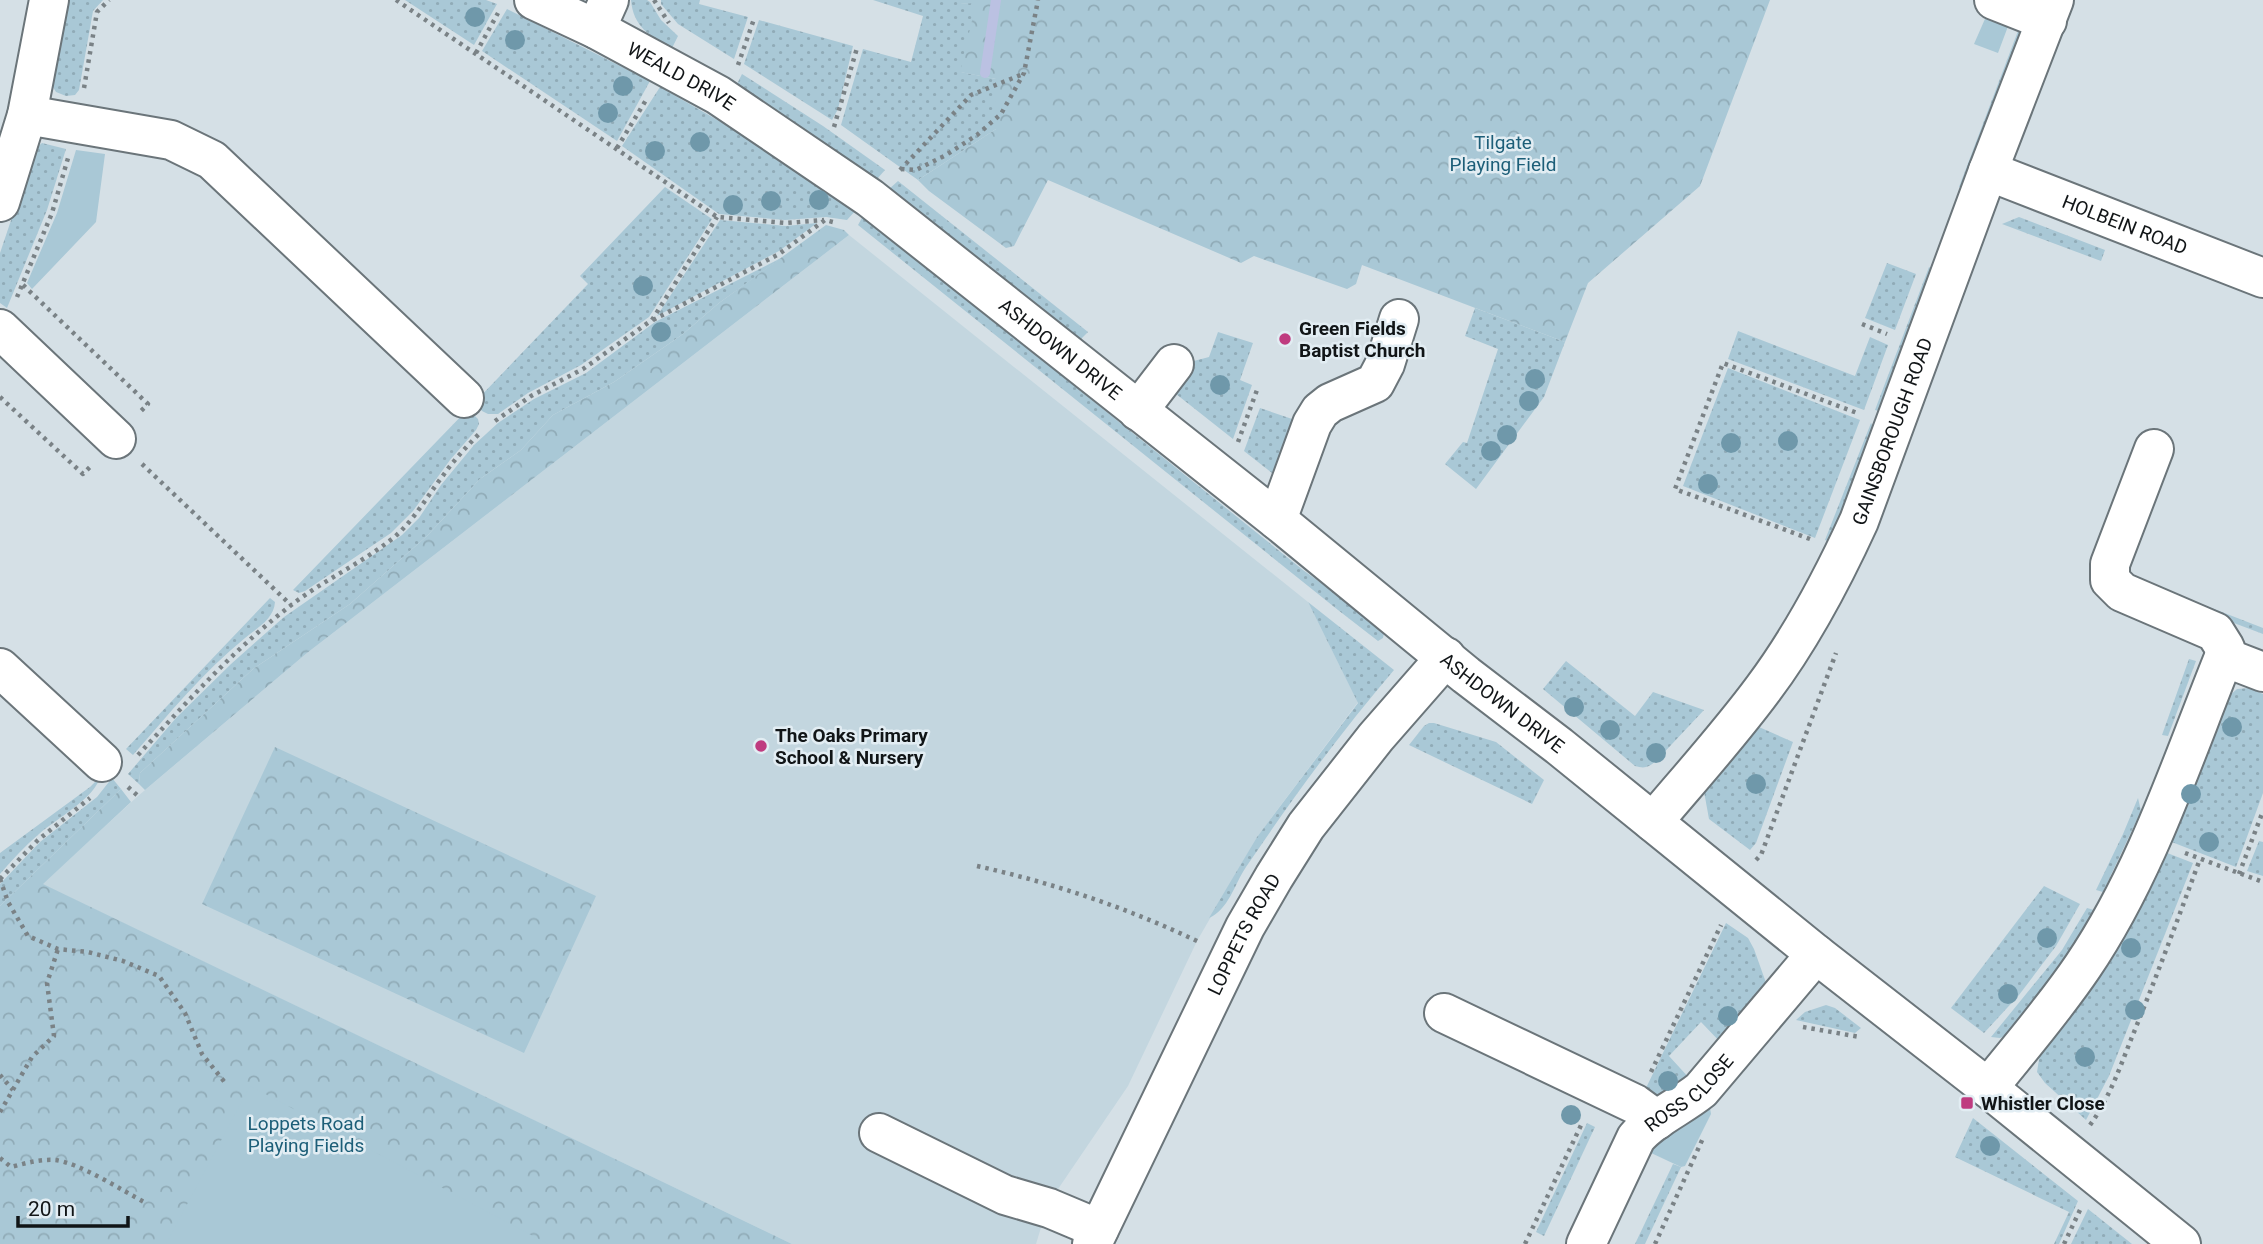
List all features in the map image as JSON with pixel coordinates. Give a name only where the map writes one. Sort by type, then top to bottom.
[{"type":"street","points":[[0,202],[27,115],[49,0]]},
{"type":"street","points":[[1994,0],[2051,10]]},
{"type":"street","name":"WEALD DRIVE","points":[[517,5],[602,14],[718,96],[821,164]]},
{"type":"street","name":"GAINSBOROUGH ROAD","points":[[1653,822],[1762,691],[1791,650],[1839,563],[1859,521],[1988,171],[2051,10]]},
{"type":"street","points":[[27,115],[171,140],[212,160],[464,398]]},
{"type":"street","name":"ASHDOWN DRIVE","points":[[821,164],[870,198],[1277,520],[1466,675],[2181,1244]]},
{"type":"street","name":"HOLBEIN ROAD","points":[[1988,171],[2263,278]]},
{"type":"street","points":[[1277,520],[1312,424],[1320,411],[1331,403],[1375,383],[1385,364],[1399,319]]},
{"type":"street","points":[[1,329],[116,439]]},
{"type":"street","points":[[1138,411],[1174,364]]},
{"type":"street","points":[[1988,1088],[2048,1014],[2083,965],[2115,911],[2150,840],[2224,657],[2225,648],[2215,632],[2122,592],[2110,580],[2110,564],[2154,449]]},
{"type":"street","name":"LOPPETS ROAD","points":[[1095,1237],[1245,927],[1274,877],[1306,826],[1376,737],[1446,657]]},
{"type":"street","points":[[2224,657],[2263,672]]},
{"type":"street","points":[[0,668],[111,771]]},
{"type":"street","name":"ROSS CLOSE","points":[[1586,1244],[1636,1138],[1646,1127],[1683,1105],[1701,1090],[1816,954]]},
{"type":"street","points":[[1444,1013],[1635,1104],[1657,1120]]},
{"type":"street","points":[[880,1133],[1005,1195],[1049,1208],[1095,1237]]},
{"type":"path","points":[[1,329],[52,213],[77,123],[97,12],[108,0]]},
{"type":"path","points":[[396,0],[717,217],[786,223],[825,220],[836,223]]},
{"type":"path","points":[[1024,73],[971,95],[901,169],[916,170],[946,155],[977,135],[1001,114],[1024,73],[1038,0]]},
{"type":"path","points":[[476,53],[517,5]]},
{"type":"path","points":[[738,66],[754,19]]},
{"type":"path","points":[[834,128],[857,48]]},
{"type":"path","points":[[652,320],[717,217]]},
{"type":"path","points":[[227,1085],[202,1054],[185,1013],[159,976],[123,961],[88,952],[58,949],[28,936],[8,902],[0,879],[240,648],[291,605],[392,539],[416,516],[440,478],[462,451],[489,425],[531,396],[583,369],[652,320],[779,254],[825,220]]},
{"type":"path","points":[[1862,324],[1897,337]]},
{"type":"path","points":[[1820,543],[1675,489],[1723,363],[1867,417]]},
{"type":"path","points":[[1235,450],[1257,390]]},
{"type":"path","points":[[116,439],[291,605]]},
{"type":"path","points":[[2239,874],[2263,811]]},
{"type":"path","points":[[2150,840],[2263,883]]},
{"type":"path","points":[[2070,1155],[2099,1113],[2117,1074],[2160,970],[2200,859]]},
{"type":"path","points":[[976,866],[1026,877],[1081,894],[1149,919],[1209,947]]},
{"type":"path","points":[[0,1112],[32,1057],[54,1036],[47,983],[58,949]]},
{"type":"path","points":[[1799,1027],[1858,1038],[1890,1012]]},
{"type":"path","points":[[0,1075],[13,1090]]},
{"type":"path","points":[[1525,1244],[1599,1086]]},
{"type":"path","points":[[1655,1244],[1705,1135]]},
{"type":"path","points":[[0,1157],[11,1167],[36,1160],[58,1160],[85,1170],[146,1203]]},
{"type":"shaded area","name":"The Oaks Primary School & Nursery","points":[[849,235],[1308,602],[1358,702],[1257,837],[1197,941],[1128,1086],[1056,1192],[1036,1244],[792,1244],[42,884],[138,796],[307,653]]},
{"type":"green space","points":[[65,0],[103,0],[93,11],[79,90],[75,95],[66,96],[56,92],[53,87]]},
{"type":"green space","points":[[405,0],[486,0],[497,4],[474,45]]},
{"type":"green space","points":[[631,0],[650,2],[661,20],[678,36],[672,48],[644,30],[635,17]]},
{"type":"green space","points":[[661,0],[700,0],[699,4],[748,17],[734,59],[678,24],[661,4]]},
{"type":"green space","points":[[873,0],[961,0],[961,4],[977,2],[961,72],[996,79],[996,129],[918,180],[841,125],[863,49],[911,62],[923,16]]},
{"type":"green space","name":"Tilgate Playing Field","points":[[961,0],[1770,0],[1700,186],[1588,283],[1565,342],[1362,265],[1356,284],[1347,289],[1254,256],[1241,263],[1048,180],[1014,246],[1006,248],[918,180],[996,129],[996,79],[960,72],[976,3],[960,4]]},
{"type":"green space","points":[[507,9],[650,81],[617,141],[482,51]]},
{"type":"green space","points":[[1988,12],[2010,21],[1998,53],[1974,44]]},
{"type":"green space","points":[[759,20],[853,46],[838,109],[832,120],[744,64]]},
{"type":"green space","points":[[2018,31],[2024,32],[1966,187],[1959,187]]},
{"type":"green space","points":[[742,74],[885,170],[877,179],[843,159],[736,86]]},
{"type":"green space","points":[[660,87],[740,133],[856,210],[847,220],[826,217],[785,220],[719,214],[622,146]]},
{"type":"green space","points":[[42,143],[66,149],[47,210],[7,308],[0,303],[0,253],[35,149]]},
{"type":"green space","points":[[76,150],[105,154],[96,222],[32,289],[27,283],[57,213]]},
{"type":"green space","points":[[898,181],[1088,332],[1079,341],[888,190]]},
{"type":"green space","points":[[665,187],[712,219],[649,317],[581,365],[528,393],[498,414],[482,411],[475,402],[588,284],[580,276]]},
{"type":"green space","points":[[863,216],[1303,570],[1378,624],[1384,633],[1383,638],[1378,641],[1338,610],[858,225]]},
{"type":"green space","points":[[2019,217],[2105,250],[2101,261],[2002,224]]},
{"type":"green space","points":[[720,220],[786,226],[817,223],[779,251],[657,316]]},
{"type":"green space","points":[[826,225],[844,230],[849,235],[307,653],[145,790],[139,784],[140,773],[253,669],[350,604],[427,536],[480,479],[521,450],[553,415],[614,382],[683,334],[719,303]]},
{"type":"green space","points":[[783,257],[719,303],[683,334],[614,382],[553,415],[521,450],[480,479],[427,536],[350,604],[253,669],[140,773],[139,784],[128,774],[176,718],[284,617],[402,535],[419,518],[441,485],[474,445],[498,423],[534,399],[586,373],[655,322]]},
{"type":"green space","points":[[1887,263],[1916,274],[1895,330],[1865,318]]},
{"type":"green space","points":[[1929,267],[1935,271],[1882,412],[1875,410]]},
{"type":"green space","points":[[1475,308],[1565,342],[1544,397],[1476,489],[1445,464],[1463,442],[1467,443],[1498,349],[1465,336]]},
{"type":"green space","points":[[1738,331],[1855,376],[1870,337],[1888,345],[1864,410],[1728,359]]},
{"type":"green space","points":[[1218,332],[1253,343],[1240,380],[1252,385],[1233,439],[1171,390],[1190,362],[1209,357]]},
{"type":"green space","points":[[1728,368],[1860,420],[1815,538],[1683,486]]},
{"type":"green space","points":[[1260,408],[1301,422],[1281,480],[1244,451]]},
{"type":"green space","points":[[468,409],[478,419],[476,430],[450,460],[413,511],[391,533],[305,591],[299,593],[293,590]]},
{"type":"green space","points":[[1871,423],[1876,430],[1830,542],[1825,540]]},
{"type":"green space","points":[[2137,579],[2263,628],[2263,634],[2144,589]]},
{"type":"green space","points":[[270,598],[275,602],[274,608],[264,623],[200,679],[133,755],[126,749]]},
{"type":"green space","points":[[1308,602],[1394,670],[1299,791],[1246,867],[1222,909],[1209,918],[1257,837],[1358,703]]},
{"type":"green space","points":[[2189,659],[2196,661],[2168,736],[2162,735]]},
{"type":"green space","points":[[1566,661],[1635,716],[1653,692],[1704,710],[1653,763],[1644,767],[1635,766],[1543,689]]},
{"type":"green space","points":[[2249,688],[2263,694],[2263,793],[2236,867],[2164,839],[2228,697],[2237,689]]},
{"type":"green space","points":[[1429,723],[1496,742],[1544,780],[1532,804],[1409,745]]},
{"type":"green space","points":[[1748,727],[1759,727],[1793,742],[1756,843],[1750,850],[1709,819],[1703,786]]},
{"type":"green space","points":[[275,747],[596,896],[524,1053],[202,904]]},
{"type":"green space","points":[[100,777],[91,793],[46,828],[0,874],[0,853]]},
{"type":"green space","points":[[112,778],[121,789],[0,906],[0,884],[40,842],[97,797]]},
{"type":"green space","name":"Loppets Road Playing Fields","points":[[121,789],[131,802],[43,884],[792,1244],[0,1244],[0,906]]},
{"type":"green space","points":[[2138,798],[2141,811],[2103,892],[2096,890],[2123,834]]},
{"type":"green space","points":[[2259,841],[2263,842],[2263,876],[2247,871]]},
{"type":"green space","points":[[2157,849],[2193,863],[2109,1076],[2086,1120],[2045,1083],[2037,1072],[2041,1047]]},
{"type":"green space","points":[[2044,886],[2080,904],[2056,946],[2019,995],[1984,1033],[1951,1008]]},
{"type":"green space","points":[[2087,908],[2094,910],[2069,957],[2009,1034],[2000,1038],[1991,1037],[2062,950]]},
{"type":"green space","points":[[1726,923],[1748,938],[1770,994],[1723,1045],[1701,1022],[1669,1056],[1691,1080],[1663,1101],[1646,1092],[1646,1088]]},
{"type":"green space","points":[[1826,1005],[1835,1008],[1861,1028],[1855,1033],[1796,1020],[1805,1012]]},
{"type":"green space","name":"Loppets Road Playing Fields","points":[[250,1086],[548,1244],[166,1244]]},
{"type":"green space","points":[[1705,1107],[1710,1108],[1711,1114],[1685,1166],[1681,1167],[1649,1152],[1647,1141]]},
{"type":"green space","points":[[1973,1118],[2078,1201],[2059,1244],[2054,1244],[2069,1212],[1955,1157]]},
{"type":"green space","points":[[1587,1123],[1595,1127],[1544,1236],[1536,1232]]},
{"type":"green space","points":[[1673,1164],[1681,1167],[1645,1244],[1635,1244]]},
{"type":"green space","points":[[2088,1209],[2132,1244],[2071,1244]]},
{"type":"waterway","points":[[985,73],[996,0]]},
{"type":"place","name":"Green Fields Baptist Church","points":[[1285,339]]},
{"type":"place","name":"The Oaks Primary School & Nursery","points":[[761,746]]},
{"type":"place","name":"Whistler Close","points":[[1967,1103]]}]
